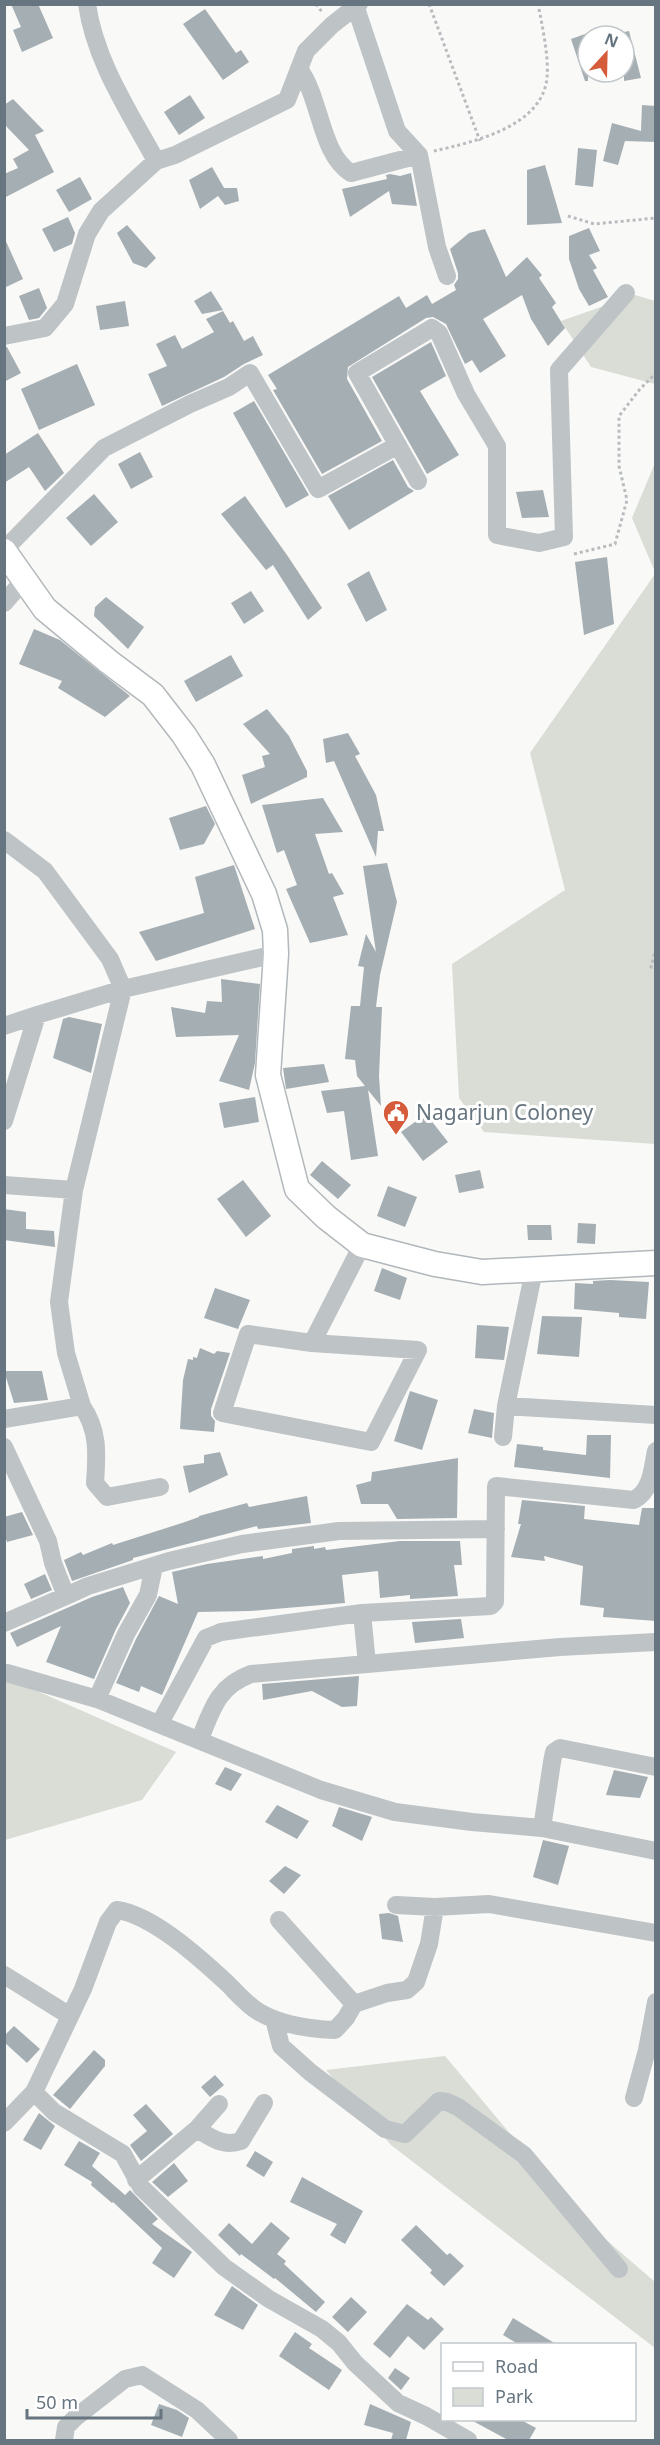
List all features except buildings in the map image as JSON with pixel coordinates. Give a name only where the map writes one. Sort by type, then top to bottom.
[{"type":"main road","points":[[4,550],[45,609],[153,695],[184,735],[203,765],[264,894],[274,930],[276,954],[268,1076],[297,1189],[362,1245],[435,1264],[482,1272],[656,1263]]},
{"type":"street","points":[[87,4],[90,24],[107,72],[156,161]]},
{"type":"street","points":[[4,336],[45,328],[65,304],[87,234],[101,210],[156,161],[175,155],[286,100],[306,51],[354,6],[358,6],[397,131],[419,155],[437,247],[447,276]]},
{"type":"street","points":[[299,69],[308,80],[324,132],[342,168],[351,174],[419,155]]},
{"type":"street","points":[[418,481],[357,373],[432,328],[439,333],[466,394],[497,446],[497,535],[539,543],[564,537],[559,370],[626,293]]},
{"type":"street","points":[[4,550],[104,448],[190,404],[229,387],[250,373],[318,489],[398,445]]},
{"type":"street","points":[[4,603],[24,579]]},
{"type":"street","points":[[4,840],[45,871],[110,959],[123,989],[74,1190],[59,1302],[66,1353],[82,1406],[93,1421],[98,1453],[95,1483],[107,1497],[160,1487]]},
{"type":"street","points":[[4,1026],[123,989],[276,954]]},
{"type":"street","points":[[4,1121],[37,1015]]},
{"type":"street","points":[[4,1185],[74,1190]]},
{"type":"street","points":[[312,1343],[362,1245]]},
{"type":"street","points":[[503,1437],[506,1406],[534,1270]]},
{"type":"street","points":[[248,1334],[312,1343],[418,1350],[371,1442],[222,1413],[248,1334]]},
{"type":"street","points":[[4,1419],[82,1406]]},
{"type":"street","points":[[506,1406],[656,1415]]},
{"type":"street","points":[[4,1447],[48,1541],[53,1563],[66,1596]]},
{"type":"street","points":[[160,1723],[206,1638],[221,1632],[362,1612],[491,1606],[495,1602],[496,1485],[634,1500],[644,1494],[649,1484],[656,1450]]},
{"type":"street","points":[[4,1623],[88,1586],[154,1566],[242,1544],[339,1531],[496,1529]]},
{"type":"street","points":[[97,1700],[126,1634],[148,1595],[154,1566]]},
{"type":"street","points":[[362,1612],[367,1664]]},
{"type":"street","points":[[200,1739],[216,1702],[234,1680],[251,1674],[560,1647],[656,1642]]},
{"type":"street","points":[[7,1672],[97,1700],[160,1723],[321,1790],[395,1812],[542,1828],[656,1851]]},
{"type":"street","points":[[542,1828],[554,1752],[560,1748],[656,1767]]},
{"type":"street","points":[[396,1905],[435,1907],[489,1904],[656,1933]]},
{"type":"street","points":[[4,2123],[34,2092],[70,2016],[108,1922],[117,1910],[132,1912],[193,1952],[256,2010],[274,2019],[313,2029],[335,2030],[346,2018],[354,2004],[387,1993],[407,1990],[416,1982],[429,1944],[435,1907]]},
{"type":"street","points":[[279,1920],[354,2004]]},
{"type":"street","points":[[4,1976],[70,2016]]},
{"type":"street","points":[[634,2098],[647,2050],[656,2002]]},
{"type":"street","points":[[274,2019],[281,2046],[310,2072],[385,2129],[405,2134],[439,2101],[453,2104],[524,2155],[619,2269]]},
{"type":"street","points":[[34,2092],[54,2112],[123,2154],[136,2180],[165,2212],[224,2267],[269,2299],[322,2329],[339,2343],[355,2362],[398,2403],[468,2440]]},
{"type":"street","points":[[197,2129],[217,2141],[230,2144],[241,2141],[264,2103]]},
{"type":"street","points":[[136,2180],[197,2129],[219,2104]]},
{"type":"street","points":[[64,2440],[66,2427],[76,2417],[125,2379],[142,2375],[197,2410],[229,2440]]},
{"type":"path","points":[[429,4],[480,141]]},
{"type":"path","points":[[419,155],[480,141],[509,128],[537,104],[547,79],[538,4]]},
{"type":"path","points":[[568,216],[594,224],[656,218]]},
{"type":"path","points":[[574,554],[615,544],[627,500],[619,466],[619,416],[656,373]]},
{"type":"path","points":[[656,948],[651,967],[656,968]]},
{"type":"green space","points":[[635,295],[655,301],[655,384],[591,367],[561,321]]},
{"type":"green space","points":[[656,463],[655,572],[632,518]]},
{"type":"green space","points":[[655,574],[655,1144],[484,1132],[459,1098],[452,964],[565,890],[530,753]]},
{"type":"green space","points":[[5,1677],[176,1752],[142,1800],[5,1840]]},
{"type":"green space","points":[[445,2056],[581,2218],[655,2282],[655,2348],[391,2145],[326,2070]]},
{"type":"place","name":"Nagarjun Coloney","points":[[396,1136]]}]
